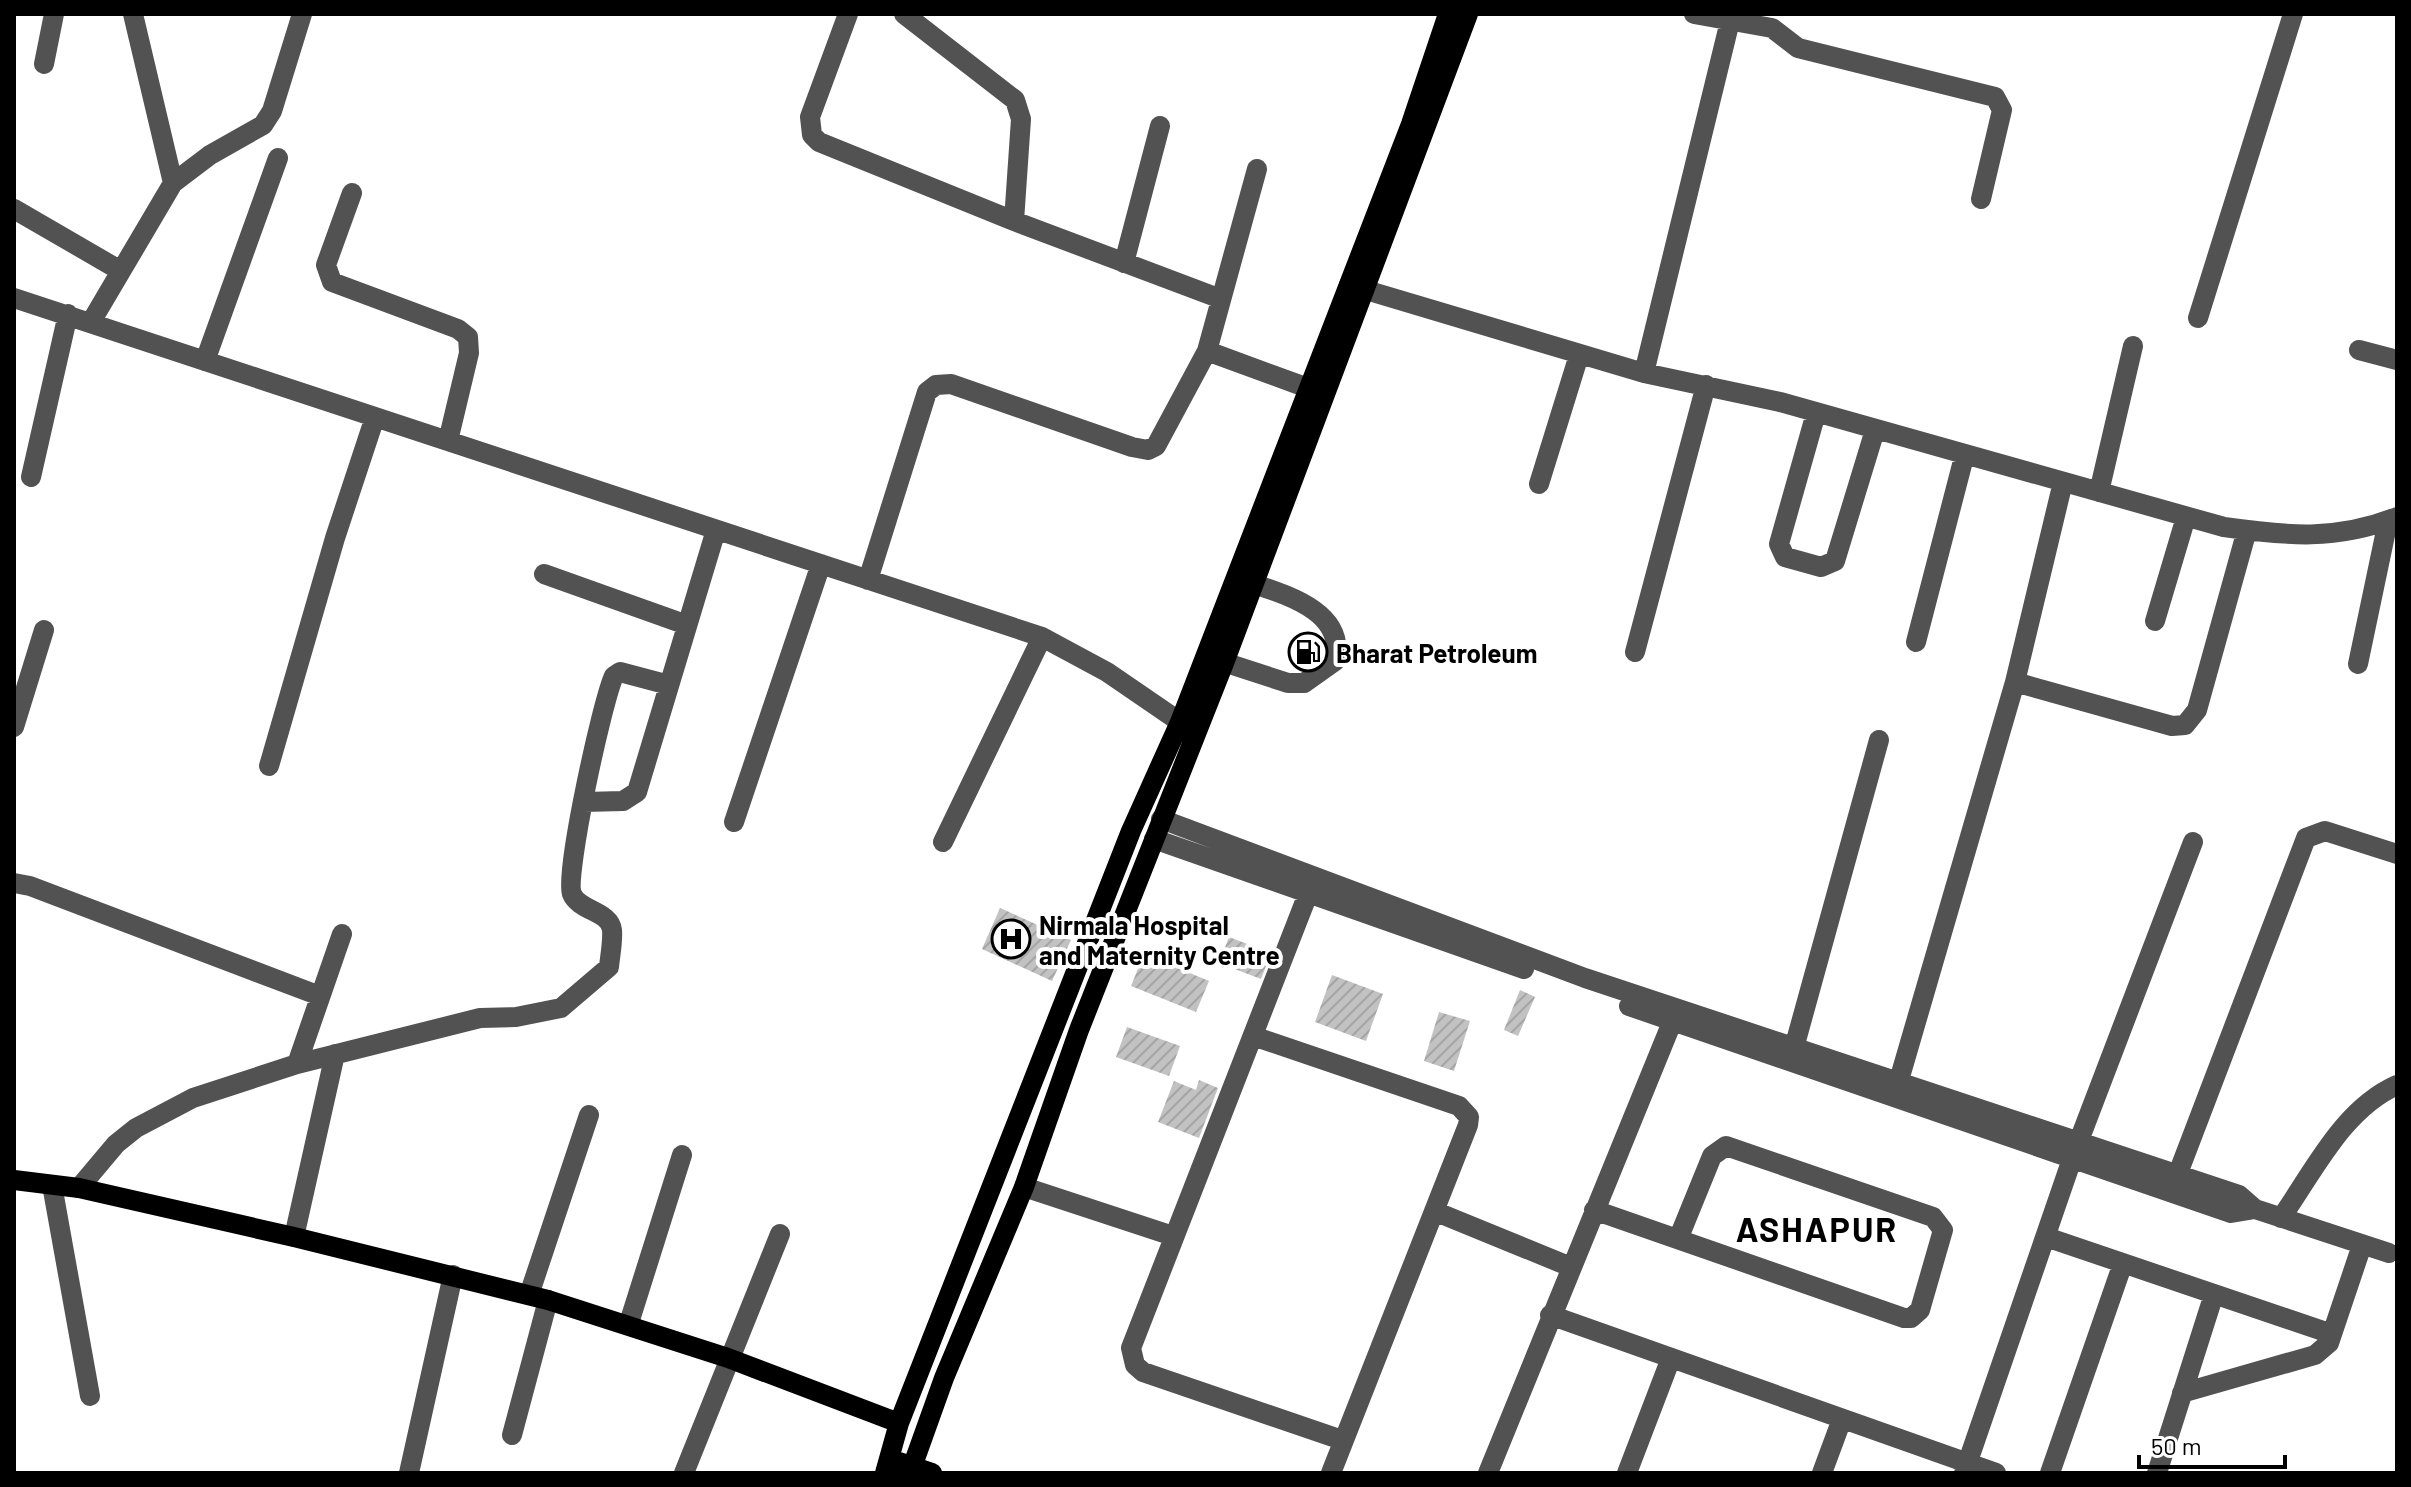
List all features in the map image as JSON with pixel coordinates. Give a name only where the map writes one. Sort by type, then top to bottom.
[{"type":"main road","points":[[1245,580],[1308,388],[1357,287],[1448,14]]},
{"type":"main road","points":[[1215,659],[1180,722],[1131,831],[899,1423],[886,1466],[918,1471],[944,1378],[1024,1187],[1158,829],[1215,659],[1357,287],[1468,14]]},
{"type":"main road","points":[[14,1180],[79,1188],[539,1298],[629,1323],[899,1423]]},
{"type":"main road","points":[[921,1368],[944,1378]]},
{"type":"street","points":[[44,64],[54,14]]},
{"type":"street","points":[[133,14],[173,183]]},
{"type":"street","points":[[91,322],[173,183],[210,155],[263,125],[272,111],[302,14]]},
{"type":"street","points":[[848,14],[810,117],[812,135],[819,142],[1014,221],[1221,299]]},
{"type":"street","points":[[904,14],[1015,100],[1021,119],[1014,221]]},
{"type":"street","points":[[1694,14],[1772,28],[1798,48],[1995,97],[2002,110],[1981,199]]},
{"type":"street","points":[[2198,318],[2293,14]]},
{"type":"street","points":[[1644,373],[1730,21]]},
{"type":"street","points":[[1124,263],[1160,126]]},
{"type":"street","points":[[205,361],[278,158]]},
{"type":"street","points":[[868,580],[927,392],[936,385],[951,384],[1148,450],[1156,446],[1207,351],[1257,169]]},
{"type":"street","points":[[352,193],[326,265],[332,282],[458,329],[468,337],[469,353],[448,441]]},
{"type":"street","points":[[14,209],[121,271]]},
{"type":"street","points":[[1357,287],[1579,355],[1816,413],[2186,517],[2247,530],[2324,535],[2353,533],[2393,519]]},
{"type":"street","points":[[14,298],[1042,637],[1107,672],[1180,722]]},
{"type":"street","points":[[31,477],[68,314]]},
{"type":"street","points":[[2099,492],[2133,346]]},
{"type":"street","points":[[2359,350],[2397,360]]},
{"type":"street","points":[[1207,351],[1308,388]]},
{"type":"street","points":[[1539,484],[1579,355]]},
{"type":"street","points":[[1635,652],[1706,385]]},
{"type":"street","points":[[1816,413],[1779,544],[1785,557],[1821,567],[1835,561],[1875,430]]},
{"type":"street","points":[[269,766],[335,538],[375,417]]},
{"type":"street","points":[[1916,642],[1964,457]]},
{"type":"street","points":[[1896,1091],[2015,682],[2063,482]]},
{"type":"street","points":[[2155,621],[2186,517]]},
{"type":"street","points":[[2358,664],[2393,519]]},
{"type":"street","points":[[584,802],[623,801],[634,797],[716,530]]},
{"type":"street","points":[[2015,682],[2172,726],[2192,720],[2247,530]]},
{"type":"street","points":[[734,822],[821,564]]},
{"type":"street","points":[[544,574],[687,625]]},
{"type":"street","points":[[1215,659],[1288,683],[1304,683],[1335,661],[1338,646],[1331,627],[1309,605],[1245,580]]},
{"type":"street","points":[[16,715],[44,630]]},
{"type":"street","points":[[943,842],[1042,637]]},
{"type":"street","points":[[79,1188],[116,1144],[136,1128],[193,1098],[297,1064],[480,1018],[516,1017],[561,1008],[609,967],[612,928],[607,920],[577,902],[570,885],[584,802],[614,676],[620,672],[629,673],[669,685]]},
{"type":"street","points":[[1794,1048],[1879,740]]},
{"type":"street","points":[[1158,829],[1675,1015],[2075,1152],[2231,1213],[2255,1209]]},
{"type":"street","points":[[2177,1176],[2306,838],[2325,831],[2397,854]]},
{"type":"street","points":[[1966,1468],[2075,1152],[2193,842]]},
{"type":"street","points":[[14,883],[30,886],[320,996]]},
{"type":"street","points":[[1312,884],[1131,1348],[1135,1365],[1143,1372],[1342,1440]]},
{"type":"street","points":[[297,1064],[342,934]]},
{"type":"street","points":[[1675,1015],[1794,1048],[1896,1091]]},
{"type":"street","points":[[1488,1473],[1675,1015]]},
{"type":"street","points":[[1253,1036],[1465,1110],[1468,1125],[1331,1473]]},
{"type":"street","points":[[294,1237],[335,1054]]},
{"type":"street","points":[[2281,1218],[2348,1121],[2374,1095],[2397,1085]]},
{"type":"street","points":[[512,1435],[539,1298],[589,1115]]},
{"type":"street","points":[[1594,1210],[1911,1318],[1920,1310],[1943,1230],[1933,1217],[1726,1146],[1712,1156],[1679,1237]]},
{"type":"street","points":[[2075,1152],[2177,1176],[2239,1195],[2255,1209],[2389,1253]]},
{"type":"street","points":[[629,1323],[682,1155]]},
{"type":"street","points":[[52,1185],[90,1396]]},
{"type":"street","points":[[1024,1187],[1173,1236]]},
{"type":"street","points":[[1434,1211],[1571,1267]]},
{"type":"street","points":[[684,1473],[780,1234]]},
{"type":"street","points":[[2046,1237],[2332,1334]]},
{"type":"street","points":[[2182,1393],[2315,1355],[2329,1343],[2362,1245]]},
{"type":"street","points":[[2050,1473],[2123,1263]]},
{"type":"street","points":[[409,1473],[453,1275]]},
{"type":"street","points":[[2157,1473],[2214,1294]]},
{"type":"street","points":[[1550,1315],[1842,1419],[1966,1468],[1996,1473]]},
{"type":"street","points":[[1627,1473],[1671,1358]]},
{"type":"street","points":[[1822,1473],[1842,1419]]},
{"type":"building","points":[[1000,908],[1071,940],[1052,981],[982,949]]},
{"type":"building","points":[[1229,937],[1271,953],[1261,979],[1219,963]]},
{"type":"building","points":[[1144,954],[1209,981],[1196,1012],[1131,986]]},
{"type":"building","points":[[1332,975],[1383,994],[1366,1041],[1315,1022]]},
{"type":"building","points":[[1520,990],[1535,997],[1518,1036],[1504,1030]]},
{"type":"building","points":[[1439,1012],[1470,1021],[1454,1071],[1424,1061]]},
{"type":"building","points":[[1127,1027],[1180,1046],[1169,1076],[1116,1057]]},
{"type":"building","points":[[1199,1080],[1218,1088],[1199,1138],[1158,1122],[1174,1081],[1196,1090]]},
{"type":"place","name":"Bharat Petroleum","points":[[1308,652]]},
{"type":"place","name":"Nirmala Hospital and Maternity Centre","points":[[1011,939]]},
{"type":"district","name":"ASHAPUR","points":[[1817,1228]]}]
